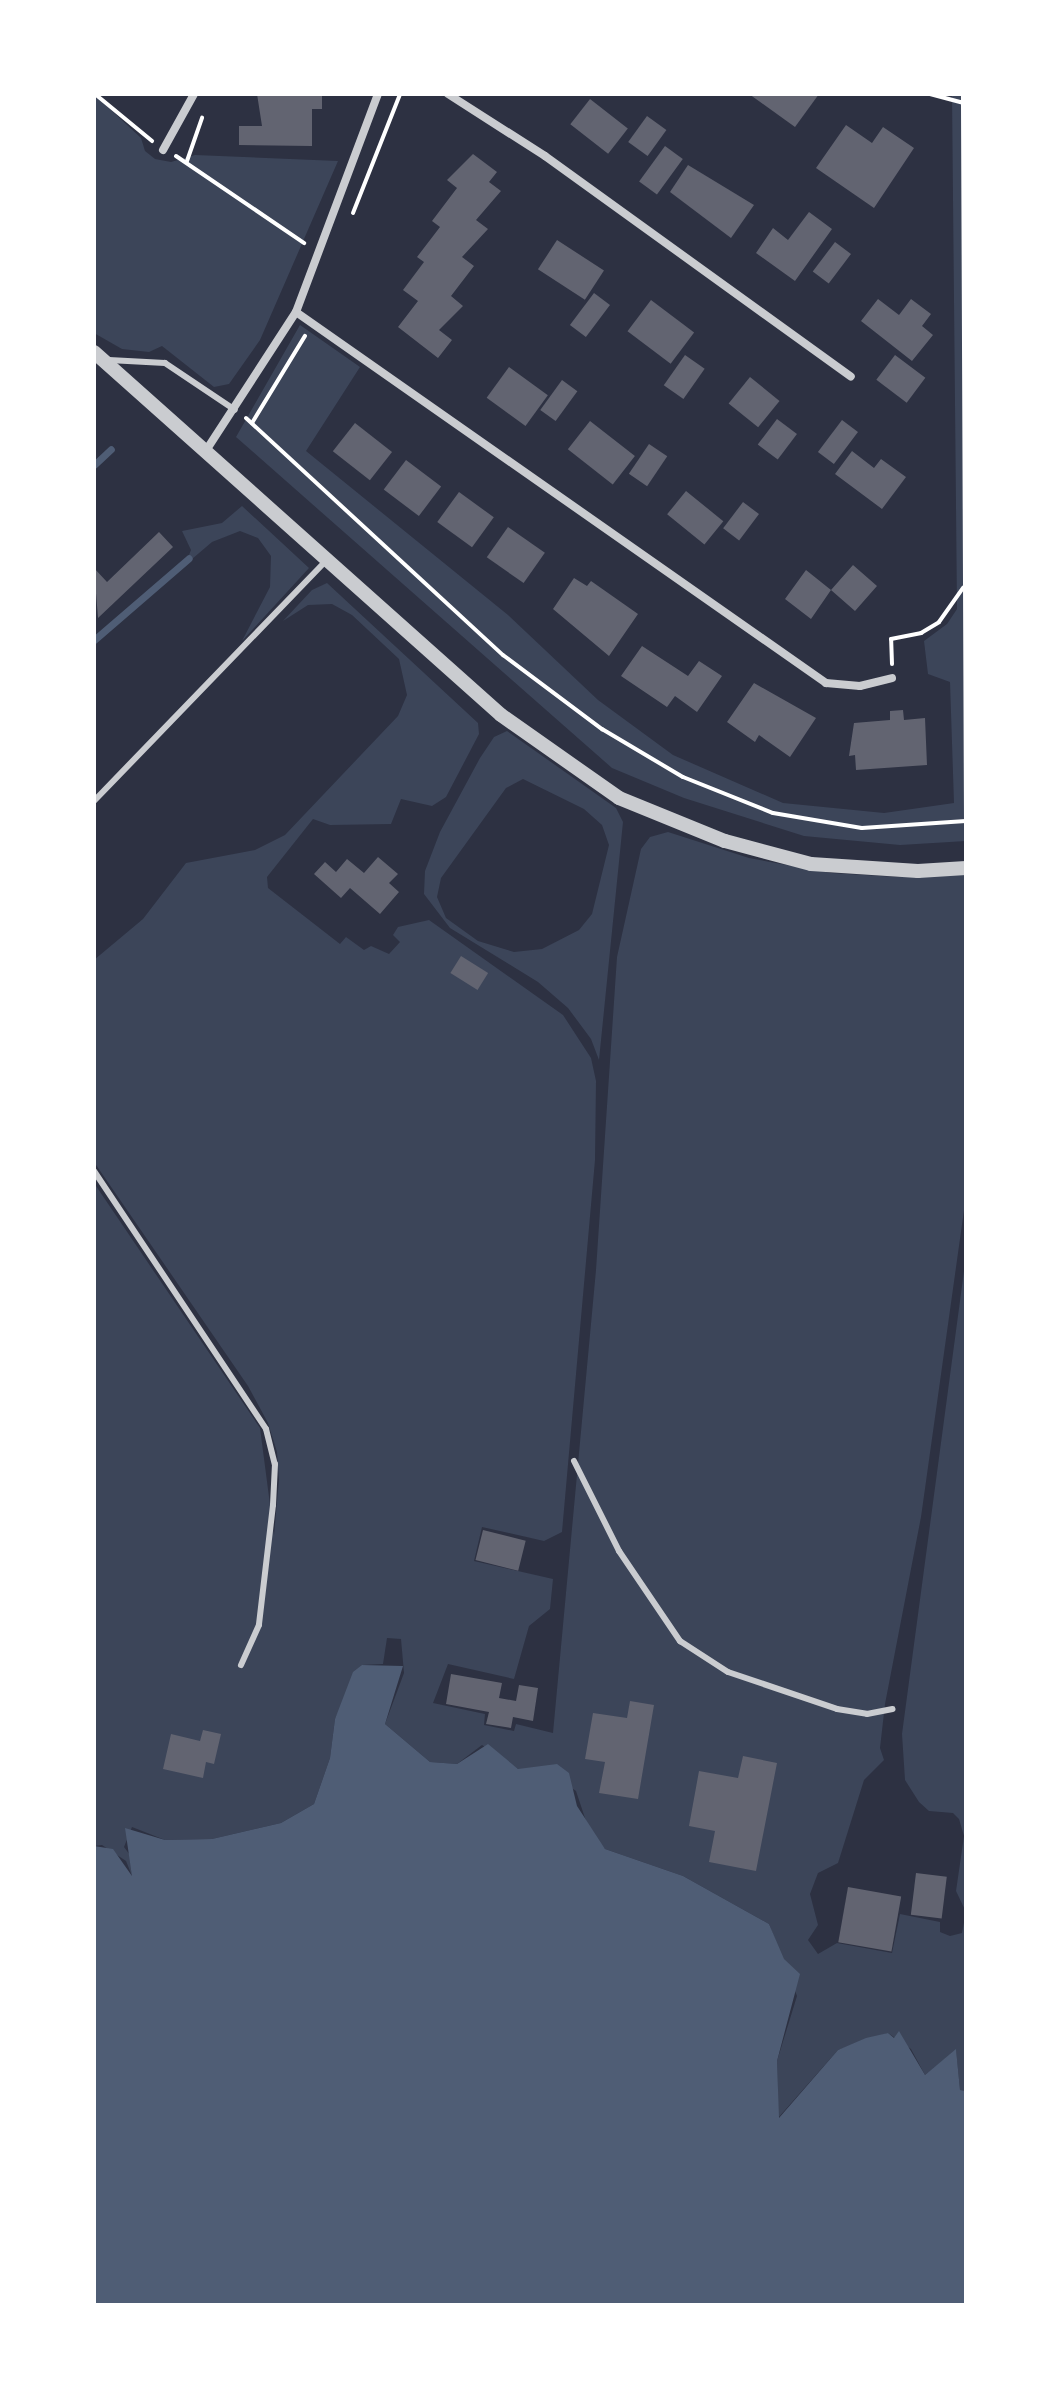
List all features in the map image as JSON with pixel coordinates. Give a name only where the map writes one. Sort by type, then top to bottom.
[{"type":"street","points":[[163,150],[194,94]]},
{"type":"street","points":[[207,449],[296,312],[378,94]]},
{"type":"street","points":[[448,94],[545,156],[851,377]]},
{"type":"street","points":[[296,312],[826,683],[860,686],[892,678]]},
{"type":"street","points":[[99,356],[207,449],[501,715],[619,798],[725,841],[811,864],[918,871],[966,868]]},
{"type":"lane","points":[[99,356],[165,363],[235,410]]},
{"type":"lane","points":[[94,801],[283,611],[328,558]]},
{"type":"lane","points":[[94,1171],[266,1429],[275,1464],[273,1505],[259,1625],[241,1665]]},
{"type":"lane","points":[[574,1461],[619,1551],[680,1641],[728,1672],[837,1709],[867,1714],[893,1709]]},
{"type":"path","points":[[95,94],[163,150],[187,161],[317,253]]},
{"type":"path","points":[[930,94],[963,103]]},
{"type":"path","points":[[235,410],[503,655],[589,720],[683,777],[773,813],[862,828],[966,821],[963,94]]},
{"type":"path","points":[[187,161],[205,107]]},
{"type":"path","points":[[892,678],[891,639],[921,633],[939,622],[965,586]]},
{"type":"shaded area","points":[[94,94],[141,138],[145,151],[155,159],[171,162],[195,155],[338,161],[260,340],[229,384],[214,387],[162,346],[149,352],[122,349],[94,333]]},
{"type":"shaded area","points":[[952,94],[966,94],[966,841],[900,845],[804,836],[684,798],[612,768],[236,437],[300,325],[360,367],[306,451],[508,615],[598,700],[673,755],[783,803],[884,813],[954,803],[950,682],[928,674],[924,641],[947,624],[957,609]]},
{"type":"shaded area","points":[[242,506],[309,568],[242,641],[270,587],[271,556],[258,538],[240,531],[212,542],[185,565],[191,550],[182,531],[222,523]]},
{"type":"shaded area","points":[[327,583],[478,723],[479,734],[446,797],[432,806],[401,799],[391,824],[330,825],[313,819],[267,877],[268,888],[340,944],[346,937],[364,950],[371,946],[389,954],[400,942],[393,935],[398,927],[429,920],[563,1015],[591,1058],[596,1081],[595,1160],[562,1532],[544,1541],[482,1527],[474,1561],[553,1579],[550,1609],[529,1626],[514,1679],[448,1664],[433,1703],[485,1714],[484,1725],[514,1731],[516,1724],[553,1733],[596,1270],[617,957],[641,849],[650,837],[668,832],[749,858],[831,873],[897,877],[966,872],[966,1196],[921,1517],[885,1704],[880,1748],[884,1760],[864,1780],[838,1863],[818,1873],[810,1894],[818,1925],[808,1940],[818,1954],[837,1943],[892,1953],[900,1914],[940,1922],[940,1932],[950,1936],[962,1933],[966,1912],[966,2091],[960,2090],[956,2050],[925,2075],[911,2049],[888,2033],[838,2050],[778,2118],[777,2061],[797,1996],[769,1924],[683,1876],[605,1849],[589,1830],[576,1791],[544,1769],[518,1769],[482,1745],[457,1764],[430,1762],[385,1724],[404,1673],[401,1639],[387,1638],[383,1664],[362,1665],[335,1719],[330,1758],[314,1804],[281,1823],[212,1839],[165,1840],[132,1827],[124,1847],[136,1875],[132,1876],[126,1861],[102,1845],[94,1846],[94,1183],[260,1428],[274,1535],[279,1480],[277,1452],[268,1423],[248,1386],[94,1162],[94,960],[143,919],[186,863],[255,850],[285,835],[398,716],[407,695],[399,659],[352,615],[332,604],[308,605],[283,621],[312,590]]},
{"type":"shaded area","points":[[507,731],[616,808],[623,822],[599,1060],[591,1039],[568,1008],[538,982],[450,928],[424,894],[425,871],[440,832],[494,737]],"holes":[[[523,779],[584,809],[602,825],[609,845],[592,914],[579,930],[542,949],[514,952],[478,941],[446,918],[437,897],[441,878],[506,788]]]},
{"type":"shaded area","points":[[966,1256],[966,1912],[956,1891],[964,1836],[959,1819],[953,1813],[929,1811],[919,1802],[905,1780],[902,1734]]},
{"type":"shaded area","points":[[362,1665],[403,1666],[385,1724],[430,1762],[457,1764],[488,1744],[518,1769],[557,1764],[569,1773],[577,1806],[605,1849],[683,1876],[769,1924],[784,1959],[800,1974],[777,2061],[779,2118],[838,2050],[866,2038],[888,2033],[894,2038],[899,2031],[925,2075],[956,2049],[960,2090],[966,2091],[966,2305],[94,2305],[94,1846],[113,1849],[132,1876],[125,1828],[165,1840],[212,1839],[281,1823],[314,1804],[330,1758],[335,1719],[353,1672]]},
{"type":"building","points":[[257,94],[322,94],[322,109],[312,109],[312,146],[239,145],[239,126],[262,126]]},
{"type":"building","points":[[749,94],[819,94],[795,127]]},
{"type":"building","points":[[590,99],[628,129],[608,154],[570,124]]},
{"type":"building","points":[[647,116],[666,130],[648,156],[628,142]]},
{"type":"building","points":[[846,125],[872,143],[883,127],[914,148],[874,208],[816,168]]},
{"type":"building","points":[[665,146],[683,159],[657,195],[639,182]]},
{"type":"building","points":[[473,154],[497,172],[489,182],[501,191],[476,220],[488,229],[462,257],[474,266],[451,296],[463,306],[439,330],[452,340],[438,358],[398,327],[418,301],[403,290],[424,262],[417,257],[440,227],[432,221],[457,188],[447,180]]},
{"type":"building","points":[[688,165],[754,205],[731,238],[670,192]]},
{"type":"building","points":[[809,212],[832,229],[795,281],[756,253],[773,228],[788,240]]},
{"type":"building","points":[[557,240],[604,270],[585,300],[538,269]]},
{"type":"building","points":[[835,242],[851,254],[829,284],[813,272]]},
{"type":"building","points":[[594,293],[610,305],[586,337],[570,325]]},
{"type":"building","points":[[878,299],[899,315],[911,299],[931,314],[922,326],[933,335],[912,361],[861,321]]},
{"type":"building","points":[[651,300],[694,332],[671,364],[628,331]]},
{"type":"building","points":[[685,355],[705,369],[683,399],[664,385]]},
{"type":"building","points":[[895,355],[925,378],[907,403],[876,380]]},
{"type":"building","points":[[509,367],[548,395],[525,426],[487,398]]},
{"type":"building","points":[[750,377],[780,401],[758,427],[729,403]]},
{"type":"building","points":[[562,380],[577,391],[556,421],[540,410]]},
{"type":"building","points":[[777,419],[797,434],[778,460],[758,445]]},
{"type":"building","points":[[842,420],[858,432],[834,464],[818,452]]},
{"type":"building","points":[[590,421],[635,456],[613,484],[568,449]]},
{"type":"building","points":[[355,423],[392,452],[370,480],[333,451]]},
{"type":"building","points":[[649,444],[667,456],[647,486],[629,474]]},
{"type":"building","points":[[852,451],[874,468],[881,459],[906,477],[882,509],[835,474]]},
{"type":"building","points":[[406,460],[441,486],[419,516],[384,490]]},
{"type":"building","points":[[686,491],[723,521],[704,545],[667,514]]},
{"type":"building","points":[[459,492],[494,517],[472,547],[437,522]]},
{"type":"building","points":[[743,502],[759,514],[739,540],[723,528]]},
{"type":"building","points":[[508,527],[545,553],[524,583],[487,557]]},
{"type":"building","points":[[159,532],[173,547],[98,618],[94,568],[107,582]]},
{"type":"building","points":[[853,565],[877,586],[855,611],[831,590]]},
{"type":"building","points":[[806,570],[831,590],[811,619],[785,599]]},
{"type":"building","points":[[574,578],[587,586],[591,581],[638,614],[609,656],[553,609]]},
{"type":"building","points":[[642,646],[688,676],[699,661],[722,676],[697,712],[675,696],[667,707],[621,676]]},
{"type":"building","points":[[754,683],[816,718],[790,757],[759,735],[755,742],[727,722]]},
{"type":"building","points":[[903,710],[904,720],[925,718],[927,765],[856,770],[855,755],[849,756],[854,723],[890,720],[890,711]]},
{"type":"building","points":[[378,857],[398,874],[389,883],[399,892],[380,914],[350,888],[341,898],[314,874],[325,862],[336,872],[347,859],[364,873]]},
{"type":"building","points":[[461,956],[488,973],[478,990],[450,973]]},
{"type":"building","points":[[483,1530],[526,1541],[518,1571],[476,1560]]},
{"type":"building","points":[[451,1674],[502,1683],[499,1698],[516,1701],[519,1685],[538,1688],[533,1721],[513,1717],[511,1728],[486,1724],[489,1712],[446,1704]]},
{"type":"building","points":[[630,1701],[654,1705],[638,1799],[599,1793],[605,1762],[585,1759],[593,1713],[627,1718]]},
{"type":"building","points":[[203,1730],[221,1734],[214,1764],[206,1762],[203,1778],[163,1769],[171,1734],[200,1741]]},
{"type":"building","points":[[743,1756],[777,1763],[756,1871],[709,1862],[715,1831],[689,1826],[699,1771],[738,1778]]},
{"type":"building","points":[[916,1873],[947,1877],[942,1918],[911,1915]]},
{"type":"building","points":[[848,1887],[901,1896],[891,1952],[838,1942]]},
{"type":"waterway","points":[[94,465],[111,449]]},
{"type":"waterway","points":[[94,640],[189,558]]}]
